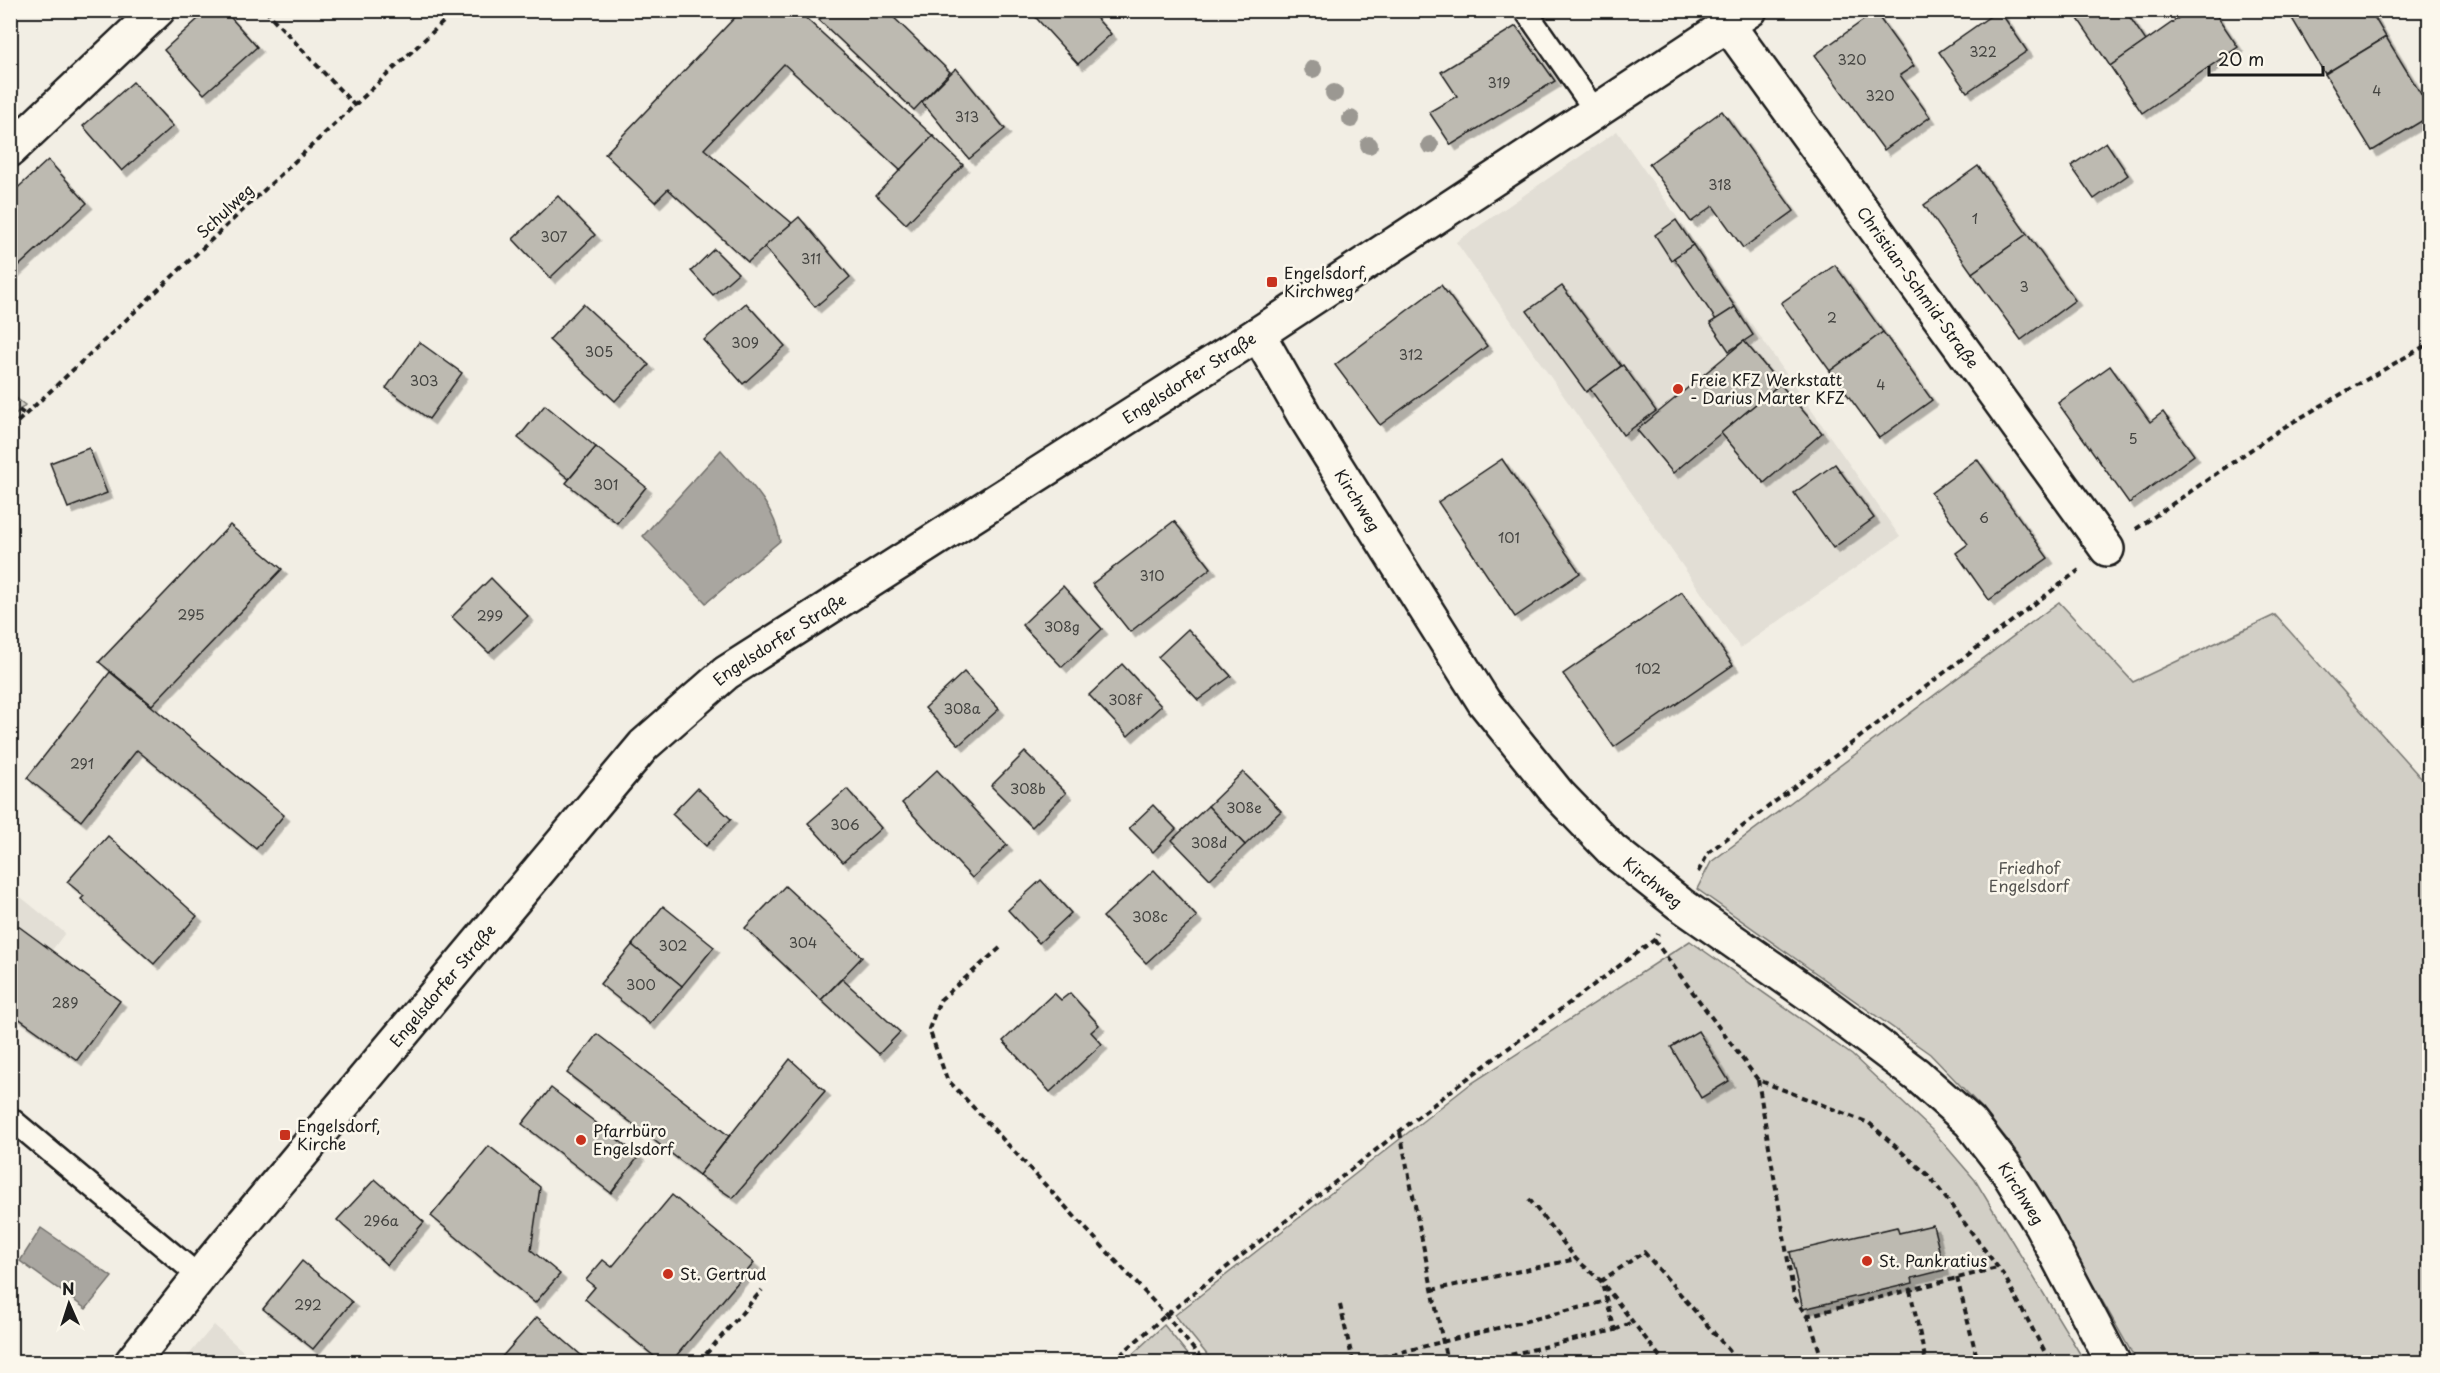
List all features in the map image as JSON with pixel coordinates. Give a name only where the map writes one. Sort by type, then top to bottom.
[{"type":"street","points":[[10,150],[158,10]]},
{"type":"street","name":"Engelsdorfer Straße","points":[[132,1362],[200,1276],[644,745],[726,673],[1258,334],[1739,18]]},
{"type":"street","name":"Christian-Schmid-Straße","points":[[1739,18],[2107,549]]},
{"type":"street","name":"Kirchweg","points":[[1258,334],[1304,415],[1484,702],[1559,795],[1612,850],[1680,904],[1822,1003],[1917,1075],[1970,1122],[2004,1166],[2041,1225],[2113,1362]]},
{"type":"lane","points":[[1525,10],[1596,112]]},
{"type":"lane","points":[[10,1118],[200,1276]]},
{"type":"path","points":[[265,10],[356,107]]},
{"type":"path","name":"Schulweg","points":[[10,429],[356,107],[456,10]]},
{"type":"path","points":[[1112,1362],[1166,1315],[1400,1131],[1654,940],[1680,904],[1709,852],[2107,549],[2281,429],[2430,343]]},
{"type":"path","points":[[10,404],[26,416]]},
{"type":"path","points":[[1654,940],[1758,1080],[1794,1297],[1806,1316],[1823,1362]]},
{"type":"path","points":[[1000,948],[940,1000],[929,1029],[947,1079],[1166,1315],[1204,1362]]},
{"type":"path","points":[[1758,1080],[1869,1124],[1930,1177],[1998,1268],[2050,1362]]},
{"type":"path","points":[[1400,1131],[1447,1362]]},
{"type":"path","points":[[1529,1199],[1576,1259],[1601,1281],[1664,1362]]},
{"type":"path","points":[[1601,1281],[1644,1252],[1739,1362]]},
{"type":"path","points":[[1432,1290],[1576,1259]]},
{"type":"path","points":[[1806,1316],[1998,1268]]},
{"type":"path","points":[[1957,1278],[1978,1362]]},
{"type":"path","points":[[1601,1281],[1615,1330]]},
{"type":"path","points":[[699,1362],[762,1290]]},
{"type":"path","points":[[1910,1290],[1926,1362]]},
{"type":"path","points":[[1362,1362],[1607,1301]]},
{"type":"path","points":[[1340,1305],[1353,1362]]},
{"type":"path","points":[[1480,1362],[1615,1330],[1632,1322]]},
{"type":"shaded area","name":"Freie KFZ Werkstatt - Darius Marter KFZ","points":[[1617,131],[1900,537],[1740,648],[1456,242]]},
{"type":"shaded area","points":[[721,450],[758,492],[772,515],[780,541],[706,603],[643,536]]},
{"type":"shaded area","points":[[11,889],[65,933],[11,1004]]},
{"type":"shaded area","points":[[41,1228],[112,1277],[86,1309],[20,1261]]},
{"type":"shaded area","points":[[214,1325],[255,1362],[183,1362]]},
{"type":"green space","points":[[11,394],[25,405],[11,419]]},
{"type":"green space","name":"Friedhof Engelsdorf","points":[[2059,602],[2133,682],[2275,615],[2429,787],[2429,1362],[2137,1362],[2020,1156],[1983,1109],[1930,1054],[1697,889],[1711,862]]},
{"type":"green space","points":[[1690,941],[1852,1055],[1933,1131],[1975,1180],[2085,1362],[1213,1362],[1175,1315],[1469,1085]]},
{"type":"green space","points":[[1164,1325],[1194,1362],[1124,1362]]},
{"type":"building","points":[[208,10],[224,10],[257,47],[204,94],[164,50]]},
{"type":"building","points":[[742,10],[797,10],[933,136],[900,170],[784,64],[704,149],[792,223],[748,262],[668,189],[655,202],[605,154]]},
{"type":"building","points":[[828,10],[886,10],[950,72],[914,110],[819,20]]},
{"type":"building","points":[[1029,10],[1089,10],[1111,34],[1078,64]]},
{"type":"building","points":[[1999,10],[2027,51],[1967,92],[1939,52]]},
{"type":"building","points":[[2072,10],[2125,10],[2146,41],[2110,66]]},
{"type":"building","points":[[2190,10],[2213,10],[2238,47],[2142,113],[2110,66]]},
{"type":"building","points":[[2287,10],[2370,10],[2386,37],[2325,74]]},
{"type":"building","points":[[1875,12],[1914,66],[1900,75],[1930,117],[1884,150],[1815,55]]},
{"type":"building","points":[[1516,26],[1555,81],[1451,145],[1429,112],[1457,96],[1441,72]]},
{"type":"building","points":[[2386,37],[2430,109],[2430,116],[2372,151],[2325,74]]},
{"type":"building","points":[[956,68],[1005,129],[969,159],[922,102]]},
{"type":"building","points":[[133,82],[173,126],[122,171],[83,126]]},
{"type":"building","points":[[1722,111],[1794,211],[1743,248],[1713,206],[1691,222],[1649,164]]},
{"type":"building","points":[[933,136],[963,165],[906,224],[876,195]]},
{"type":"building","points":[[2106,142],[2128,175],[2094,199],[2071,166]]},
{"type":"building","points":[[48,160],[87,203],[10,274],[10,195]]},
{"type":"building","points":[[1978,166],[2027,234],[1972,273],[1924,205]]},
{"type":"building","points":[[558,196],[595,235],[550,278],[513,239]]},
{"type":"building","points":[[799,217],[850,277],[815,307],[764,247]]},
{"type":"building","points":[[1676,220],[1693,245],[1671,260],[1655,235]]},
{"type":"building","points":[[2027,234],[2075,300],[2021,340],[1972,273]]},
{"type":"building","points":[[1693,245],[1735,307],[1716,320],[1674,258]]},
{"type":"building","points":[[714,249],[738,273],[713,295],[691,271]]},
{"type":"building","points":[[1835,265],[1883,332],[1830,371],[1781,303]]},
{"type":"building","points":[[1441,285],[1487,346],[1380,425],[1335,365]]},
{"type":"building","points":[[1562,286],[1621,366],[1586,392],[1527,311]]},
{"type":"building","points":[[746,303],[785,346],[743,384],[704,340]]},
{"type":"building","points":[[583,304],[649,365],[615,401],[549,340]]},
{"type":"building","points":[[1735,307],[1753,335],[1729,351],[1710,323]]},
{"type":"building","points":[[1883,332],[1932,400],[1879,438],[1830,371]]},
{"type":"building","points":[[1744,341],[1780,384],[1673,473],[1637,430]]},
{"type":"building","points":[[419,342],[462,373],[429,419],[386,388]]},
{"type":"building","points":[[1623,365],[1656,411],[1623,435],[1590,389]]},
{"type":"building","points":[[2110,366],[2150,422],[2163,412],[2194,455],[2129,503],[2058,403]]},
{"type":"building","points":[[1780,384],[1822,433],[1764,483],[1721,433]]},
{"type":"building","points":[[545,405],[596,447],[569,479],[518,438]]},
{"type":"building","points":[[596,447],[646,487],[617,523],[566,483]]},
{"type":"building","points":[[89,448],[107,493],[68,508],[50,463]]},
{"type":"building","points":[[1502,459],[1580,573],[1515,617],[1438,502]]},
{"type":"building","points":[[1977,459],[2048,558],[1989,600],[1956,553],[1968,544],[1931,493]]},
{"type":"building","points":[[1835,464],[1874,518],[1833,548],[1794,493]]},
{"type":"building","points":[[1174,521],[1211,568],[1130,632],[1092,584]]},
{"type":"building","points":[[230,525],[282,569],[152,705],[99,662]]},
{"type":"building","points":[[491,578],[528,616],[489,653],[452,617]]},
{"type":"building","points":[[1063,586],[1102,629],[1062,667],[1022,625]]},
{"type":"building","points":[[1682,592],[1733,665],[1614,747],[1563,674]]},
{"type":"building","points":[[1188,629],[1231,676],[1198,700],[1158,657]]},
{"type":"building","points":[[1122,664],[1161,706],[1128,736],[1089,695]]},
{"type":"building","points":[[110,672],[284,815],[256,849],[137,750],[81,821],[27,778]]},
{"type":"building","points":[[964,672],[999,709],[959,745],[925,708]]},
{"type":"building","points":[[1025,752],[1066,793],[1032,827],[991,786]]},
{"type":"building","points":[[937,770],[1007,845],[972,878],[902,803]]},
{"type":"building","points":[[1243,772],[1281,811],[1245,845],[1208,806]]},
{"type":"building","points":[[697,788],[731,819],[706,846],[672,814]]},
{"type":"building","points":[[847,789],[881,828],[843,862],[808,823]]},
{"type":"building","points":[[1153,805],[1176,829],[1153,852],[1129,828]]},
{"type":"building","points":[[1208,806],[1245,845],[1210,879],[1172,840]]},
{"type":"building","points":[[108,836],[197,916],[154,964],[81,899],[84,896],[67,882]]},
{"type":"building","points":[[1154,870],[1197,917],[1146,963],[1103,917]]},
{"type":"building","points":[[1041,880],[1071,913],[1039,943],[1008,910]]},
{"type":"building","points":[[785,886],[862,957],[821,1000],[745,928]]},
{"type":"building","points":[[663,906],[714,947],[682,986],[632,945]]},
{"type":"building","points":[[10,920],[120,1001],[77,1060],[10,1012]]},
{"type":"building","points":[[632,945],[682,986],[650,1024],[600,984]]},
{"type":"building","points":[[842,979],[900,1032],[879,1054],[821,1000]]},
{"type":"building","points":[[1054,993],[1061,1000],[1070,993],[1099,1025],[1091,1032],[1102,1044],[1050,1092],[1003,1041]]},
{"type":"building","points":[[1698,1031],[1729,1081],[1701,1098],[1671,1047]]},
{"type":"building","points":[[597,1034],[729,1136],[699,1175],[567,1073]]},
{"type":"building","points":[[790,1059],[825,1091],[733,1198],[699,1175]]},
{"type":"building","name":"Pfarrbüro Engelsdorf","points":[[551,1088],[639,1156],[611,1193],[522,1124]]},
{"type":"building","points":[[489,1146],[540,1187],[531,1250],[560,1274],[535,1303],[431,1216]]},
{"type":"building","points":[[375,1179],[424,1222],[387,1265],[337,1220]]},
{"type":"building","name":"St. Gertrud","points":[[672,1195],[754,1263],[671,1362],[661,1362],[585,1299],[595,1287],[586,1280],[603,1260],[612,1267]]},
{"type":"building","name":"St. Pankratius","points":[[1933,1225],[1944,1270],[1912,1278],[1913,1283],[1803,1309],[1790,1252],[1897,1227],[1899,1233]]},
{"type":"building","points":[[302,1261],[352,1302],[313,1349],[263,1309]]},
{"type":"building","points":[[537,1317],[589,1362],[503,1362],[500,1359]]},
{"type":"place","name":"Engelsdorf, Kirchweg","points":[[1272,282]]},
{"type":"place","name":"Freie KFZ Werkstatt - Darius Marter KFZ","points":[[1678,389]]},
{"type":"place","name":"Engelsdorf, Kirche","points":[[285,1135]]},
{"type":"place","name":"Pfarrbüro Engelsdorf","points":[[581,1140]]},
{"type":"place","name":"St. Pankratius","points":[[1867,1261]]},
{"type":"place","name":"St. Gertrud","points":[[668,1274]]}]
